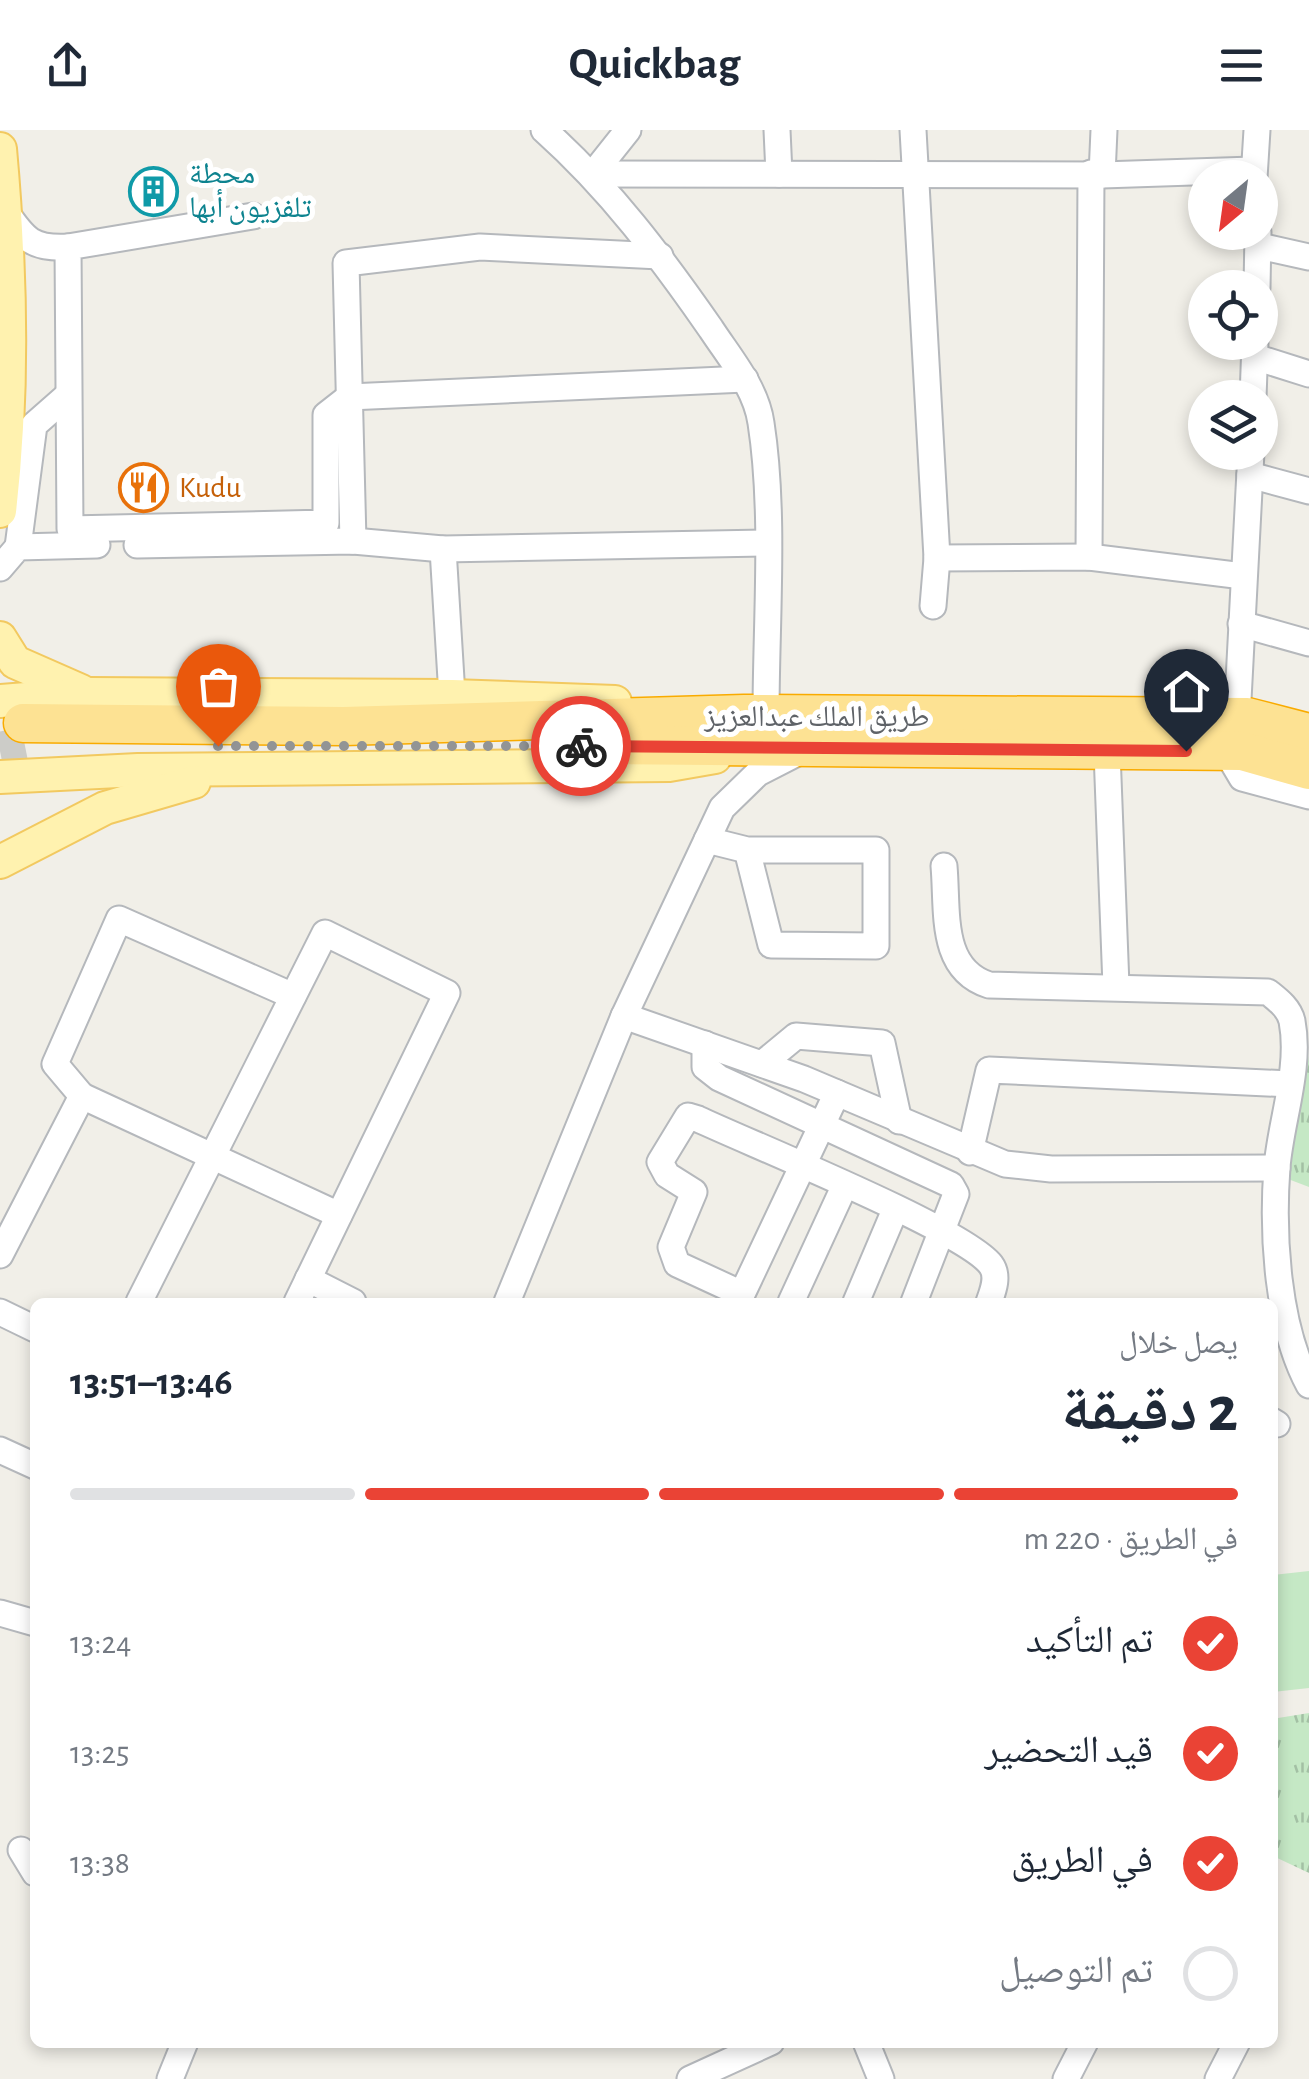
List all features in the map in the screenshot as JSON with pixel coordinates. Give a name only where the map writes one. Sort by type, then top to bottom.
[{"type":"highway","name":"طريق الملك عبدالعزيز","points":[[758,726],[805,749],[1106,752],[1232,735],[1247,717],[1309,734]]},
{"type":"highway","name":"طريق الملك عبدالعزيز","points":[[13,736],[758,726],[1232,735]]},
{"type":"highway","name":"طريق الملك عبدالعزيز","points":[[1232,735],[1242,751],[1309,770]]},
{"type":"main road","points":[[0,148],[11,358],[1,499]]},
{"type":"main road","points":[[0,638],[15,662],[90,694],[452,696],[673,704],[758,726]]},
{"type":"main road","points":[[13,736],[90,694]]},
{"type":"main road","points":[[13,736],[257,769],[669,765],[758,726]]},
{"type":"main road","points":[[0,862],[105,808],[174,786],[257,769]]},
{"type":"street","points":[[544,130],[592,174],[660,256],[745,380],[761,421],[767,544],[758,726]]},
{"type":"street","points":[[592,174],[628,130]]},
{"type":"street","points":[[777,130],[779,174]]},
{"type":"street","points":[[913,130],[937,558],[933,606]]},
{"type":"street","points":[[1089,558],[1097,174],[1104,130]]},
{"type":"street","points":[[1255,160],[1256,130]]},
{"type":"street","points":[[592,174],[1188,174]]},
{"type":"street","points":[[6,212],[27,242],[42,249],[254,216]]},
{"type":"street","points":[[353,541],[346,263],[480,246],[660,256]]},
{"type":"street","points":[[1278,246],[1309,257]]},
{"type":"street","points":[[68,247],[70,529],[326,523],[326,415],[349,397],[745,380]]},
{"type":"street","points":[[1278,360],[1309,374]]},
{"type":"street","points":[[0,568],[18,546],[34,425],[67,396]]},
{"type":"street","points":[[1250,470],[1232,735],[1242,778],[1309,796]]},
{"type":"street","points":[[1264,470],[1309,490]]},
{"type":"street","points":[[18,546],[353,541],[443,548],[767,544]]},
{"type":"street","points":[[443,548],[452,696]]},
{"type":"street","points":[[937,558],[1089,558],[1243,576]]},
{"type":"street","points":[[1241,624],[1309,644]]},
{"type":"street","points":[[509,1298],[624,1016],[722,808],[758,773],[805,749]]},
{"type":"street","points":[[1106,752],[1116,986]]},
{"type":"street","points":[[707,840],[747,850],[876,850],[876,946],[771,945],[747,850]]},
{"type":"street","points":[[944,866],[952,954],[972,979],[989,984],[1268,992],[1283,1004],[1292,1020],[1290,1084],[1277,1168],[1281,1295],[1294,1356],[1309,1385]]},
{"type":"street","points":[[293,996],[119,920],[55,1064],[82,1096],[340,1215]]},
{"type":"street","points":[[141,1298],[324,933],[447,992],[303,1291],[335,1298]]},
{"type":"street","points":[[624,1016],[762,1064],[1005,1164],[1051,1169],[1277,1168]]},
{"type":"street","points":[[762,1064],[796,1036],[882,1042],[900,1121]]},
{"type":"street","points":[[705,1044],[706,1067],[719,1078],[951,1185],[956,1194],[916,1298]]},
{"type":"street","points":[[970,1152],[989,1070],[1290,1084]]},
{"type":"street","points":[[838,1094],[800,1167],[751,1298],[677,1264],[670,1247],[694,1192],[667,1175],[660,1162],[688,1116],[800,1167],[844,1187],[942,1231],[990,1263],[995,1274],[990,1298]]},
{"type":"street","points":[[0,1255],[82,1096]]},
{"type":"street","points":[[793,1298],[844,1187]]},
{"type":"street","points":[[858,1298],[895,1210]]},
{"type":"street","points":[[0,1312],[30,1327]]},
{"type":"street","points":[[0,1450],[30,1464]]},
{"type":"street","points":[[0,1613],[30,1622]]},
{"type":"street","points":[[21,1850],[30,1865]]},
{"type":"street","points":[[170,2079],[182,2048]]},
{"type":"street","points":[[690,2079],[758,2048]]},
{"type":"street","points":[[868,2048],[881,2079]]},
{"type":"street","points":[[1066,2079],[1082,2048]]},
{"type":"street","points":[[1218,2079],[1233,2048]]},
{"type":"green space","points":[[1309,1056],[1309,1187],[1288,1179]]},
{"type":"green space","points":[[1309,1571],[1309,1688],[1278,1691],[1278,1574]]},
{"type":"green space","points":[[1309,1713],[1309,1873],[1278,1858],[1278,1718]]},
{"type":"tunnel","points":[[0,751],[25,746]]},
{"type":"way so far","points":[[218,746],[581,746]]},
{"type":"place","name":"محطة تلفزيون أبها","points":[[154,191]]},
{"type":"place","name":"Kudu","points":[[144,488]]},
{"type":"route","points":[[581,746],[1186,751]]}]
